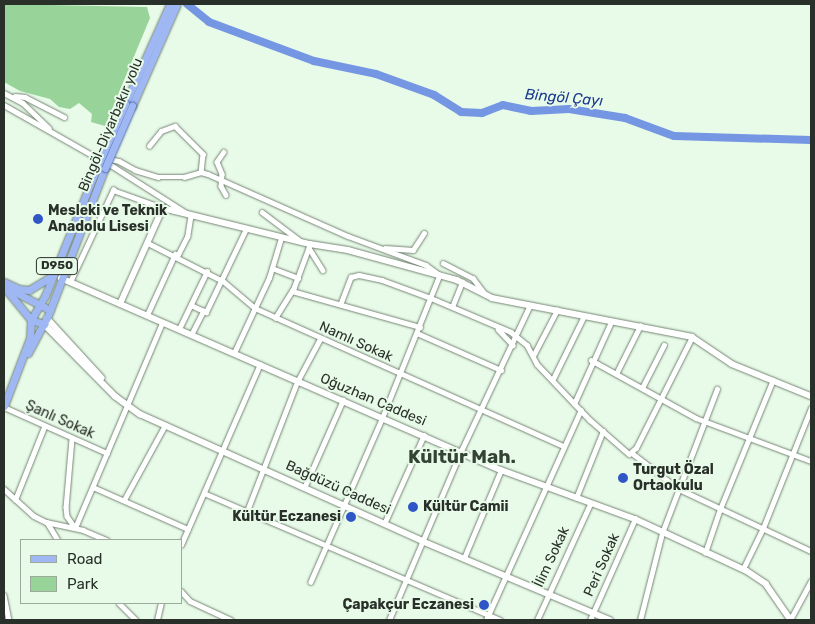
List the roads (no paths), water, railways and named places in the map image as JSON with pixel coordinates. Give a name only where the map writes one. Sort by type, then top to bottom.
[{"type":"main road","name":"Bingöl-Diyarbakır yolu","points":[[169,15],[170,4]]},
{"type":"main road","name":"Bingöl-Diyarbakır yolu","points":[[4,406],[21,366],[30,338],[31,320],[54,274],[169,15],[177,4]]},
{"type":"main road","name":"Bingöl-Diyarbakır yolu","points":[[21,366],[46,321],[101,167]]},
{"type":"main road","points":[[4,282],[19,289],[29,290],[46,282],[54,274]]},
{"type":"main road","points":[[4,282],[16,294],[50,310]]},
{"type":"main road","points":[[4,287],[31,320],[46,321]]},
{"type":"street","points":[[4,92],[14,96],[25,97],[64,117]]},
{"type":"street","points":[[14,96],[53,132]]},
{"type":"street","points":[[4,105],[182,207],[191,216]]},
{"type":"street","points":[[148,146],[161,131],[175,126],[203,154],[201,172]]},
{"type":"street","points":[[224,152],[217,162],[222,174],[220,180],[226,195]]},
{"type":"street","points":[[91,155],[119,161],[135,170],[158,177],[184,177],[201,172],[374,246],[426,265],[440,275]]},
{"type":"street","points":[[70,282],[113,190],[191,216],[302,242]]},
{"type":"street","points":[[120,304],[163,208]]},
{"type":"street","points":[[262,212],[310,246],[348,250],[440,275],[462,282],[486,295],[692,337],[732,364],[811,396]]},
{"type":"street","points":[[147,315],[188,236],[191,216]]},
{"type":"street","points":[[191,335],[203,311],[206,312],[246,229]]},
{"type":"street","points":[[374,246],[406,252],[413,250],[424,233]]},
{"type":"street","points":[[234,353],[272,268],[281,238]]},
{"type":"street","name":"Namlı Sokak","points":[[148,243],[177,255],[207,271],[222,280],[255,308],[275,318],[564,446]]},
{"type":"street","points":[[310,246],[323,270]]},
{"type":"street","points":[[275,318],[292,292],[310,246]]},
{"type":"street","points":[[443,262],[473,278],[486,295]]},
{"type":"street","points":[[272,268],[298,278]]},
{"type":"street","points":[[179,329],[207,271]]},
{"type":"street","points":[[340,304],[354,274],[382,280],[431,298],[517,336],[574,404],[603,431],[678,489],[811,551]]},
{"type":"street","points":[[311,582],[383,417],[440,275]]},
{"type":"street","name":"Oğuzhan Caddesi","points":[[61,278],[501,470],[635,519],[662,534],[743,569],[766,584],[790,620]]},
{"type":"street","points":[[452,307],[462,282]]},
{"type":"street","points":[[292,292],[420,327]]},
{"type":"street","points":[[191,305],[203,311]]},
{"type":"street","points":[[389,620],[408,581],[422,541],[460,451],[513,345],[530,305]]},
{"type":"street","points":[[533,356],[557,310]]},
{"type":"street","points":[[553,379],[584,316]]},
{"type":"street","name":"Bağdüzü Caddesi","points":[[46,321],[115,396],[165,425],[386,522],[422,541],[546,595],[610,620]]},
{"type":"street","points":[[574,404],[591,360],[611,322]]},
{"type":"street","points":[[75,528],[162,323]]},
{"type":"street","points":[[616,374],[640,326]]},
{"type":"street","points":[[497,328],[513,345]]},
{"type":"street","points":[[417,333],[501,370]]},
{"type":"street","points":[[632,453],[662,399],[692,337]]},
{"type":"street","points":[[247,511],[297,382],[320,339]]},
{"type":"street","points":[[642,388],[664,345]]},
{"type":"street","points":[[591,360],[706,422],[811,460]]},
{"type":"street","points":[[182,543],[260,364]]},
{"type":"street","points":[[705,553],[720,508],[773,380]]},
{"type":"street","points":[[640,620],[662,534],[717,389]]},
{"type":"street","points":[[304,486],[343,400]]},
{"type":"street","name":"Şanlı Sokak","points":[[4,406],[44,427],[108,454]]},
{"type":"street","points":[[743,569],[763,528],[811,408]]},
{"type":"street","points":[[486,620],[581,410]]},
{"type":"street","points":[[124,500],[165,425]]},
{"type":"street","points":[[16,500],[44,427]]},
{"type":"street","points":[[576,498],[603,431]]},
{"type":"street","points":[[386,522],[424,435]]},
{"type":"street","points":[[72,439],[67,516],[75,528]]},
{"type":"street","points":[[464,558],[501,470]]},
{"type":"street","points":[[93,487],[188,529]]},
{"type":"street","points":[[4,489],[46,522],[57,539]]},
{"type":"street","points":[[204,493],[500,620]]},
{"type":"street","name":"İlim Sokak","points":[[537,620],[546,595],[590,504]]},
{"type":"street","points":[[67,516],[76,519],[81,516]]},
{"type":"street","name":"Peri Sokak","points":[[590,620],[635,519]]},
{"type":"street","points":[[46,522],[75,528],[104,539]]},
{"type":"street","points":[[790,620],[811,581]]},
{"type":"street","points":[[182,592],[195,604],[231,620]]},
{"type":"street","points":[[4,596],[9,620]]},
{"type":"street","points":[[120,604],[136,620]]},
{"type":"street","points":[[157,620],[161,604]]},
{"type":"waterway","name":"Bingöl Çayı","points":[[187,4],[209,22],[314,61],[376,74],[434,95],[461,112],[482,113],[503,105],[531,111],[569,109],[625,118],[674,136],[811,140]]},
{"type":"place","name":"Mesleki ve Teknik Anadolu Lisesi","points":[[38,219]]},
{"type":"place","name":"Turgut Özal Ortaokulu","points":[[623,478]]},
{"type":"place","name":"Kültür Camii","points":[[413,507]]},
{"type":"place","name":"Kültür Eczanesi","points":[[351,517]]},
{"type":"place","name":"Çapakçur Eczanesi","points":[[484,605]]},
{"type":"district","name":"Kültür Mah.","points":[[462,457]]}]
